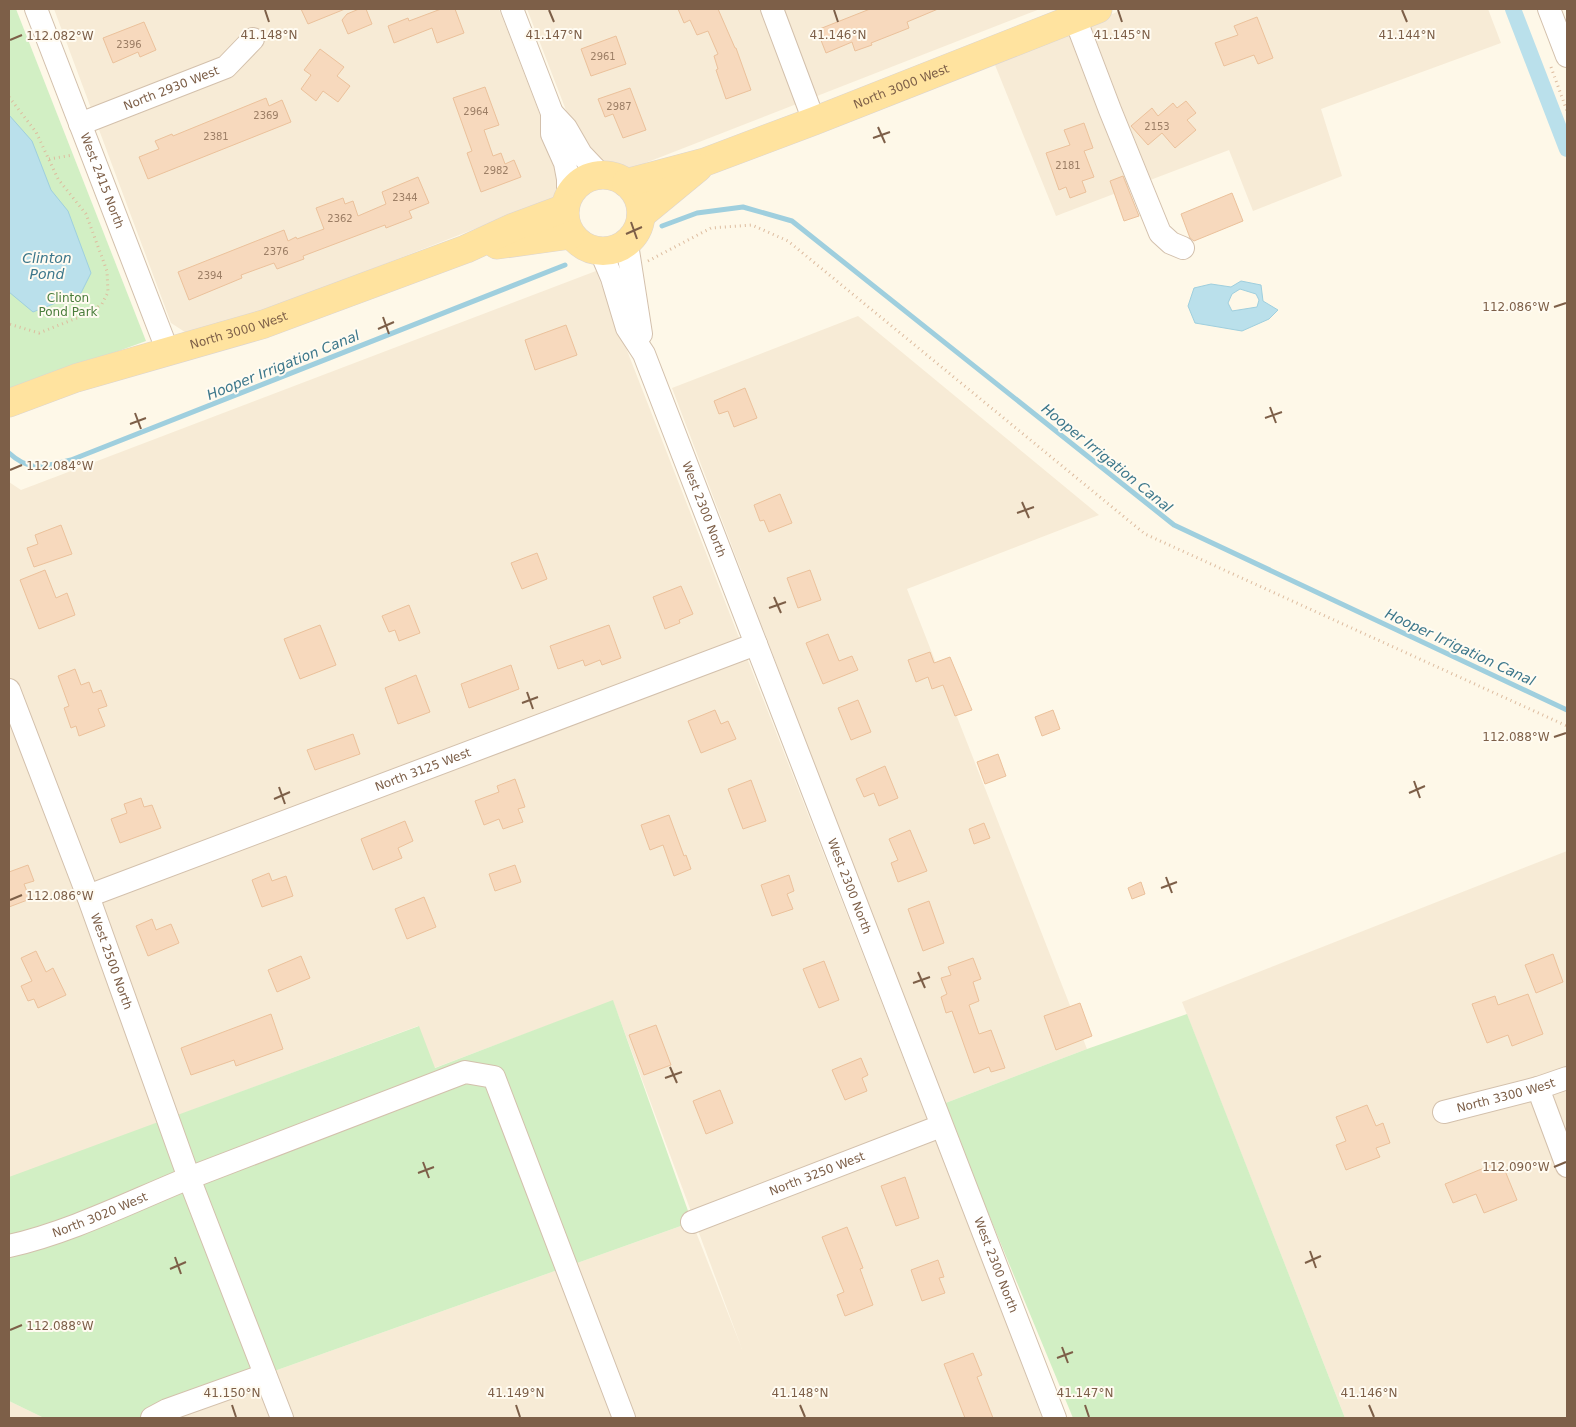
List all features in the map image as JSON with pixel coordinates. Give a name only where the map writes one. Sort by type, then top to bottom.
[{"type":"main road","name":"North 3000 West","points":[[614,179],[705,162],[1087,13]]},
{"type":"main road","name":"North 3000 West","points":[[641,215],[705,162]]},
{"type":"main road","points":[[584,179],[614,179],[635,192],[640,204],[641,215],[637,231],[635,254],[612,251],[601,252],[589,249],[570,234],[566,226],[566,202],[575,187],[584,179]]},
{"type":"main road","name":"North 3000 West","points":[[9,404],[76,378],[264,324],[466,249],[566,202]]},
{"type":"main road","name":"North 3000 West","points":[[466,249],[570,234]]},
{"type":"street","name":"West 2415 North","points":[[36,9],[168,352]]},
{"type":"street","points":[[512,9],[552,112],[566,128],[581,154],[614,179]]},
{"type":"street","points":[[772,9],[814,121]]},
{"type":"street","points":[[1549,9],[1567,56]]},
{"type":"street","points":[[1087,13],[1110,110],[1160,233],[1171,244],[1183,248]]},
{"type":"street","name":"North 2930 West","points":[[80,124],[226,68],[253,39]]},
{"type":"street","points":[[552,112],[552,134],[565,163],[568,179],[566,202]]},
{"type":"street","name":"West 2300 North","points":[[601,252],[612,278],[627,328],[644,354],[1055,1418]]},
{"type":"street","name":"West 2300 North","points":[[635,254],[644,354]]},
{"type":"street","name":"North 3125 West","points":[[88,896],[756,644]]},
{"type":"street","name":"West 2500 North","points":[[9,690],[88,896],[189,1178],[282,1418]]},
{"type":"street","name":"North 3020 West","points":[[9,1246],[33,1241],[189,1178],[465,1072],[494,1077],[624,1418]]},
{"type":"street","name":"North 3300 West","points":[[1444,1112],[1538,1088],[1567,1078]]},
{"type":"street","points":[[1538,1088],[1567,1166]]},
{"type":"street","name":"North 3250 West","points":[[692,1222],[941,1126]]},
{"type":"street","points":[[152,1418],[167,1410],[265,1375]]},
{"type":"path","points":[[9,97],[36,132],[58,179],[86,214],[107,272],[108,292],[102,304],[87,314],[39,333],[9,324]]},
{"type":"path","points":[[635,254],[711,228],[752,225],[788,241],[1145,534],[1567,726]]},
{"type":"shaded area","points":[[54,9],[499,9],[570,192],[235,322],[188,334],[171,323]]},
{"type":"shaded area","points":[[527,9],[1040,9],[594,183]]},
{"type":"shaded area","points":[[1125,9],[1488,9],[1501,43],[1321,109],[1342,176],[1253,211],[1229,150],[1056,216],[993,60]]},
{"type":"shaded area","points":[[596,271],[1042,1418],[143,1418],[692,1222],[742,1349],[613,1001],[434,1068],[418,1026],[9,1178],[9,482],[21,490]]},
{"type":"shaded area","points":[[858,316],[1099,515],[907,589],[1087,1049],[943,1104],[672,388]]},
{"type":"shaded area","points":[[1567,851],[1567,1418],[1345,1418],[1182,1002]]},
{"type":"shaded area","points":[[9,1401],[44,1418],[9,1418]]},
{"type":"green space","name":"Clinton Pond Park","points":[[9,9],[16,9],[146,341],[9,391]]},
{"type":"green space","points":[[613,1000],[692,1222],[143,1418],[44,1418],[9,1401],[9,1177],[419,1026],[435,1068]]},
{"type":"green space","points":[[1187,1014],[1345,1418],[1073,1418],[943,1104],[1087,1049]]},
{"type":"water","name":"Clinton Pond","points":[[9,115],[32,141],[51,190],[68,211],[91,273],[81,293],[33,312],[9,292]]},
{"type":"water","points":[[1241,281],[1261,285],[1263,301],[1278,310],[1269,319],[1242,331],[1195,323],[1188,306],[1194,288],[1211,284],[1231,287]],"holes":[[[1240,289],[1256,294],[1259,300],[1257,307],[1232,311],[1228,303],[1232,294]]]},
{"type":"building","points":[[301,9],[345,9],[308,24]]},
{"type":"building","points":[[359,9],[366,9],[372,24],[348,34],[342,20],[347,14]]},
{"type":"building","points":[[441,9],[455,9],[464,33],[437,43],[432,28],[394,43],[388,26],[408,18],[409,21]]},
{"type":"building","points":[[678,9],[718,9],[736,48],[751,90],[726,99],[716,70],[718,69],[714,56],[718,54],[708,31],[697,35],[690,20],[684,23]]},
{"type":"building","points":[[870,9],[938,9],[907,22],[909,28],[871,43],[872,45],[855,51],[852,42],[826,53],[817,30]]},
{"type":"building","points":[[1257,17],[1273,58],[1258,64],[1254,55],[1224,66],[1215,43],[1238,35],[1234,26]]},
{"type":"building","points":[[144,22],[156,50],[140,57],[138,52],[113,63],[103,38]]},
{"type":"building","points":[[616,36],[626,64],[591,76],[581,49]]},
{"type":"building","points":[[320,49],[344,67],[337,76],[350,86],[338,102],[323,91],[316,101],[301,89],[311,75],[304,70]]},
{"type":"building","points":[[485,87],[499,125],[484,130],[493,156],[501,153],[505,164],[514,160],[521,177],[481,192],[467,153],[472,151],[453,98]]},
{"type":"building","points":[[630,88],[646,130],[623,138],[613,114],[605,117],[598,99]]},
{"type":"building","points":[[266,98],[269,106],[282,100],[291,122],[148,179],[139,157],[159,149],[155,141],[172,134],[173,136]]},
{"type":"building","points":[[1186,101],[1196,113],[1187,120],[1196,130],[1175,148],[1162,133],[1148,145],[1131,126],[1152,108],[1158,116],[1173,103],[1177,108]]},
{"type":"building","points":[[1084,123],[1093,148],[1084,151],[1094,177],[1082,181],[1086,192],[1070,198],[1066,187],[1059,190],[1046,153],[1070,145],[1064,130]]},
{"type":"building","points":[[1123,176],[1139,216],[1124,221],[1110,181]]},
{"type":"building","points":[[418,177],[429,203],[409,211],[412,218],[386,228],[385,225],[303,256],[304,259],[277,269],[274,263],[241,275],[242,278],[189,300],[178,272],[284,230],[288,241],[324,229],[316,208],[343,198],[345,204],[353,201],[358,216],[386,204],[382,192]]},
{"type":"building","points":[[1232,193],[1243,221],[1194,241],[1190,238],[1181,214]]},
{"type":"building","points":[[566,325],[577,355],[535,370],[525,340]]},
{"type":"building","points":[[745,388],[757,418],[734,427],[728,411],[719,414],[714,401]]},
{"type":"building","points":[[780,494],[792,523],[769,532],[764,520],[760,521],[754,505]]},
{"type":"building","points":[[61,525],[72,554],[34,567],[27,548],[38,544],[35,535]]},
{"type":"building","points":[[537,553],[547,579],[522,589],[511,563]]},
{"type":"building","points":[[45,570],[56,598],[67,593],[75,615],[39,629],[20,580]]},
{"type":"building","points":[[810,570],[821,600],[798,608],[787,578]]},
{"type":"building","points":[[681,586],[693,614],[679,620],[680,623],[665,629],[653,597]]},
{"type":"building","points":[[409,605],[420,633],[399,641],[395,630],[389,632],[382,616]]},
{"type":"building","points":[[320,625],[336,665],[300,679],[284,639]]},
{"type":"building","points":[[609,625],[621,658],[602,665],[600,660],[585,666],[583,660],[558,669],[550,646]]},
{"type":"building","points":[[828,634],[839,661],[852,656],[858,670],[823,684],[806,643]]},
{"type":"building","points":[[930,652],[934,663],[950,657],[972,710],[955,716],[943,685],[932,689],[928,677],[916,682],[908,660]]},
{"type":"building","points":[[511,665],[519,689],[469,708],[461,684]]},
{"type":"building","points":[[75,669],[81,685],[89,682],[93,693],[101,690],[107,706],[98,709],[105,726],[79,736],[76,726],[71,728],[64,708],[69,706],[58,676]]},
{"type":"building","points":[[416,675],[430,712],[398,724],[385,688]]},
{"type":"building","points":[[858,700],[871,732],[851,740],[838,708]]},
{"type":"building","points":[[715,710],[721,724],[728,721],[736,739],[701,753],[688,721]]},
{"type":"building","points":[[1053,710],[1060,729],[1042,736],[1035,717]]},
{"type":"building","points":[[353,734],[360,754],[315,770],[307,750]]},
{"type":"building","points":[[998,754],[1006,776],[985,784],[977,762]]},
{"type":"building","points":[[885,766],[898,798],[879,806],[874,793],[864,797],[856,779]]},
{"type":"building","points":[[515,779],[525,807],[518,809],[523,822],[503,829],[499,819],[484,825],[475,801],[499,792],[497,786]]},
{"type":"building","points":[[751,780],[766,821],[743,829],[728,789]]},
{"type":"building","points":[[141,798],[144,807],[152,805],[161,828],[120,843],[111,819],[127,813],[124,804]]},
{"type":"building","points":[[669,815],[684,856],[686,855],[691,869],[674,876],[663,845],[650,850],[641,825]]},
{"type":"building","points":[[405,821],[413,841],[398,848],[402,858],[373,870],[361,839]]},
{"type":"building","points":[[984,823],[990,838],[974,844],[969,829]]},
{"type":"building","points":[[910,830],[927,871],[898,882],[891,863],[898,860],[889,839]]},
{"type":"building","points":[[28,865],[34,881],[24,884],[30,899],[9,907],[9,872]]},
{"type":"building","points":[[515,865],[521,882],[495,891],[489,874]]},
{"type":"building","points":[[269,873],[272,881],[286,876],[293,896],[262,907],[252,880]]},
{"type":"building","points":[[789,875],[794,891],[787,894],[793,909],[772,916],[761,885]]},
{"type":"building","points":[[1141,882],[1145,894],[1132,899],[1128,888]]},
{"type":"building","points":[[424,897],[436,927],[407,939],[395,909]]},
{"type":"building","points":[[929,901],[944,943],[923,951],[908,909]]},
{"type":"building","points":[[152,919],[156,930],[171,924],[179,943],[148,956],[136,926]]},
{"type":"building","points":[[36,951],[46,972],[53,968],[66,995],[38,1008],[34,999],[28,1001],[21,986],[32,981],[21,958]]},
{"type":"building","points":[[1553,954],[1563,982],[1536,993],[1525,965]]},
{"type":"building","points":[[301,956],[310,978],[277,992],[268,970]]},
{"type":"building","points":[[973,958],[981,979],[973,982],[979,1001],[969,1005],[979,1034],[991,1030],[1005,1068],[991,1072],[989,1067],[974,1073],[952,1011],[946,1013],[941,997],[947,994],[941,978],[951,975],[948,967]]},
{"type":"building","points":[[824,961],[839,1000],[819,1008],[803,969]]},
{"type":"building","points":[[1528,994],[1543,1034],[1512,1046],[1508,1035],[1487,1043],[1472,1004],[1495,996],[1498,1005]]},
{"type":"building","points":[[1080,1003],[1092,1036],[1056,1050],[1044,1016]]},
{"type":"building","points":[[271,1014],[283,1049],[236,1066],[234,1060],[191,1075],[181,1048]]},
{"type":"building","points":[[656,1025],[671,1065],[644,1075],[629,1035]]},
{"type":"building","points":[[861,1058],[868,1075],[862,1078],[867,1091],[845,1100],[832,1070]]},
{"type":"building","points":[[720,1090],[733,1123],[706,1134],[693,1101]]},
{"type":"building","points":[[1367,1105],[1376,1126],[1383,1123],[1390,1143],[1376,1148],[1380,1157],[1346,1170],[1336,1145],[1346,1141],[1336,1117]]},
{"type":"building","points":[[1501,1161],[1517,1200],[1484,1213],[1476,1194],[1453,1203],[1445,1184]]},
{"type":"building","points":[[905,1177],[919,1218],[896,1226],[881,1186]]},
{"type":"building","points":[[847,1227],[863,1268],[860,1269],[873,1305],[845,1316],[837,1295],[844,1292],[822,1237]]},
{"type":"building","points":[[938,1260],[944,1277],[939,1278],[945,1293],[922,1301],[911,1270]]},
{"type":"building","points":[[973,1353],[982,1375],[977,1377],[993,1418],[965,1418],[944,1364]]},
{"type":"waterway","points":[[1513,9],[1567,149]]},
{"type":"waterway","name":"Hooper Irrigation Canal","points":[[662,226],[697,213],[743,207],[792,221],[1174,525],[1567,710]]},
{"type":"waterway","name":"Hooper Irrigation Canal","points":[[9,453],[31,466],[45,466],[71,460],[565,265]]}]
